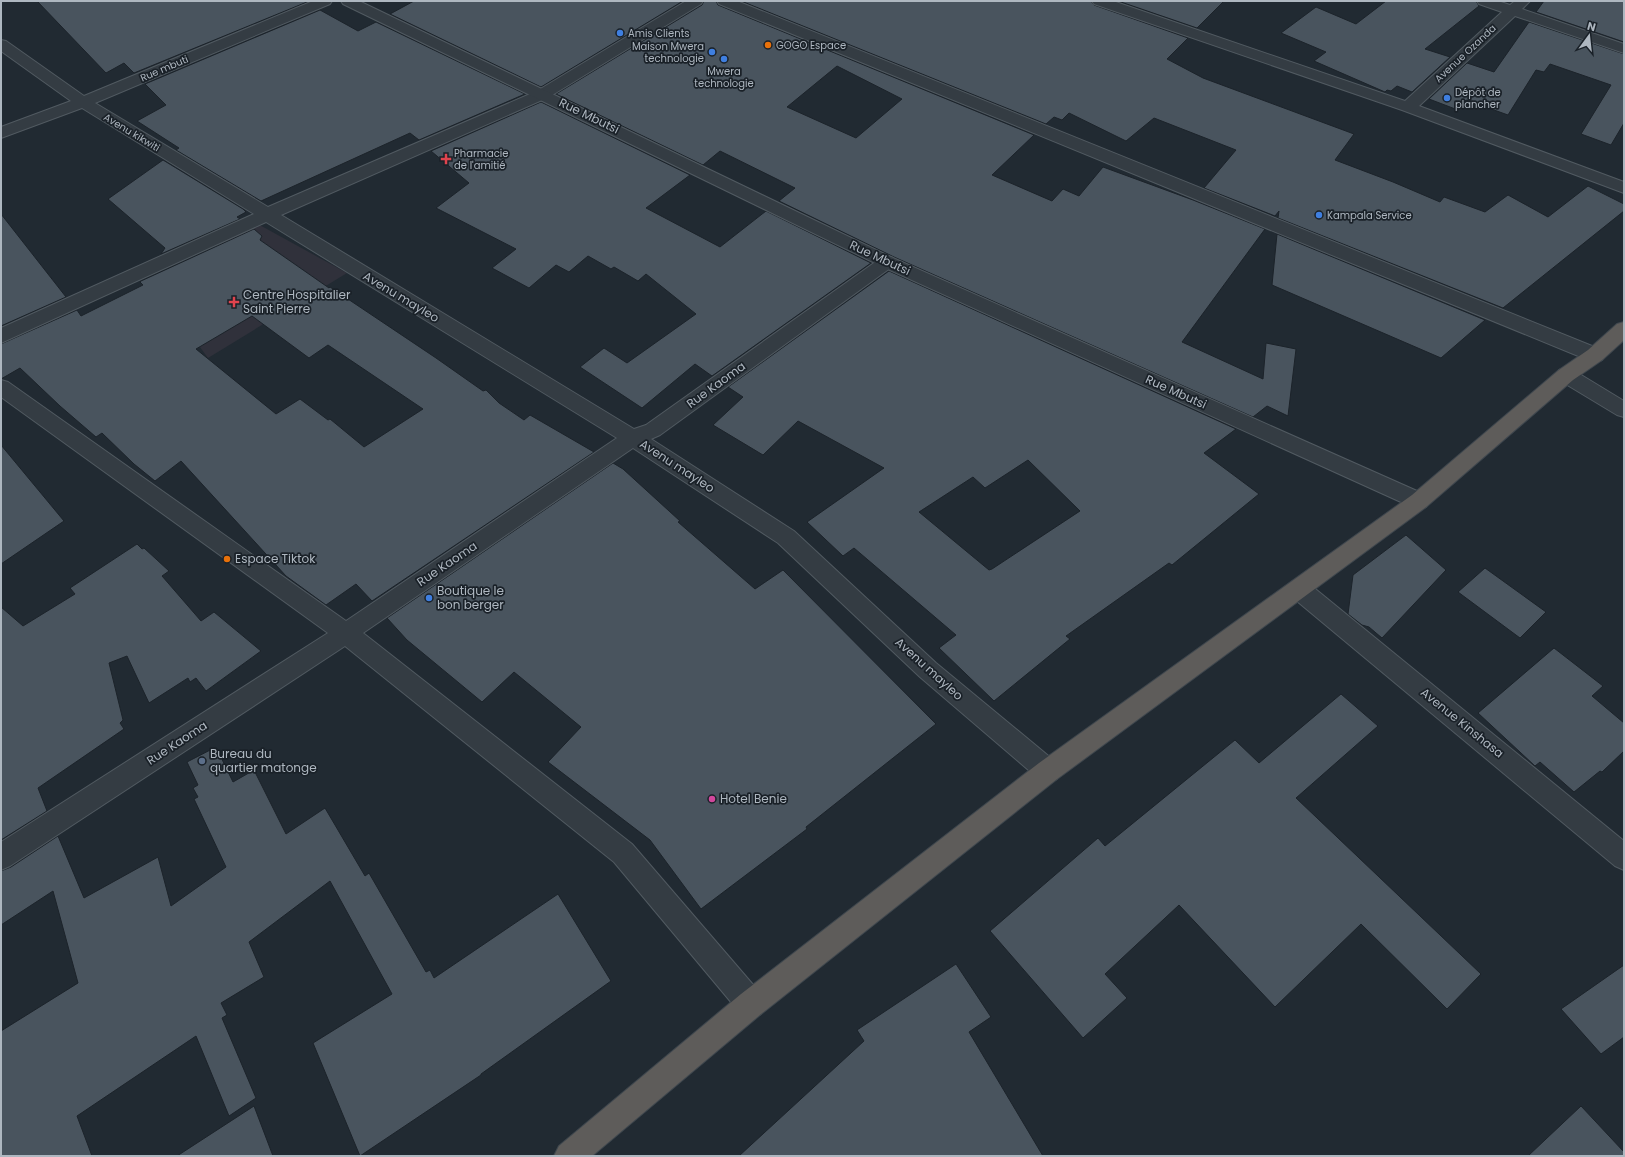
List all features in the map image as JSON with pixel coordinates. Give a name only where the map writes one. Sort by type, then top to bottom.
[{"type":"highway","points":[[569,1156],[751,1004],[1048,771],[1300,590],[1419,501],[1566,376],[1595,355],[1624,329]]},
{"type":"street","name":"Rue mbuti","points":[[1,133],[83,102],[325,1]]},
{"type":"street","name":"Rue Mbutsi","points":[[348,1],[543,94],[887,262],[1419,501]]},
{"type":"street","points":[[1,336],[266,215],[543,94],[696,1]]},
{"type":"street","points":[[724,1],[1595,355]]},
{"type":"street","points":[[1099,1],[1408,107],[1624,188]]},
{"type":"street","points":[[1484,1],[1517,5],[1624,49]]},
{"type":"street","name":"Avenue Ozanda","points":[[1408,107],[1517,5]]},
{"type":"street","name":"Avenu kikwiti","points":[[1,44],[83,102],[266,215]]},
{"type":"street","name":"Avenu mayleo","points":[[266,215],[633,438],[786,537],[928,670],[1048,771]]},
{"type":"street","name":"Rue Kaoma","points":[[1,857],[346,633],[633,438],[653,430],[887,262]]},
{"type":"street","points":[[1566,376],[1624,410]]},
{"type":"street","points":[[1,387],[346,633],[623,852],[751,1004]]},
{"type":"street","name":"Avenue Kinshasa","points":[[1300,590],[1624,856]]},
{"type":"shaded area","name":"Centre Hospitalier Saint Pierre","points":[[256,223],[347,273],[208,358],[153,283]]},
{"type":"building","points":[[37,1],[307,2],[134,73],[124,63],[106,73]]},
{"type":"building","points":[[414,1],[683,1],[541,87],[390,14]]},
{"type":"building","points":[[704,1],[716,1],[718,5],[1034,135],[992,175],[1052,201],[1063,189],[1079,196],[1103,167],[1193,200],[1265,229],[1182,342],[1263,379],[1266,343],[1296,349],[1288,416],[1267,406],[1253,417],[894,257],[779,201],[795,188],[720,151],[703,165],[556,94],[702,5]],"holes":[[[837,66],[902,99],[856,138],[787,107]]]},
{"type":"building","points":[[741,1],[1091,1],[1094,5],[1188,38],[1167,59],[1203,78],[1354,134],[1335,160],[1440,202],[1444,197],[1485,212],[1508,195],[1548,217],[1588,186],[1624,204],[1624,211],[1503,308],[1278,218],[1279,211],[1275,216],[1204,188],[1236,150],[1154,118],[1126,141],[1069,113],[1062,120],[1054,117],[1046,124]]},
{"type":"building","points":[[1118,1],[1224,1],[1197,28]]},
{"type":"building","points":[[1386,1],[1476,1],[1479,6],[1425,49],[1450,57],[1412,92],[1397,86],[1391,91],[1387,90],[1385,92],[1314,61],[1326,52],[1281,33],[1316,7],[1356,24]]},
{"type":"building","points":[[1544,1],[1624,1],[1624,42],[1536,12]]},
{"type":"building","points":[[320,10],[358,31],[376,22],[525,94],[419,140],[410,133],[261,201],[176,150],[179,148],[137,121],[166,105],[145,84]]},
{"type":"building","points":[[1529,22],[1624,54],[1624,123],[1611,145],[1581,134],[1611,85],[1550,64],[1544,72],[1536,70],[1508,115],[1466,100],[1458,110],[1429,99],[1467,63],[1494,72]]},
{"type":"building","points":[[541,102],[690,175],[646,208],[720,247],[766,211],[871,263],[712,376],[695,364],[642,408],[580,367],[604,348],[627,363],[696,314],[646,274],[638,281],[614,267],[611,269],[588,256],[569,272],[556,265],[529,288],[492,268],[516,249],[436,208],[469,183],[431,151]]},
{"type":"building","points":[[163,160],[246,212],[237,217],[240,219],[161,254],[165,248],[108,199]]},
{"type":"building","points":[[1,214],[66,297],[1,326]]},
{"type":"building","points":[[254,229],[262,236],[260,240],[483,391],[486,390],[499,403],[524,420],[530,415],[594,452],[372,601],[356,584],[326,605],[286,576],[181,461],[155,481],[134,464],[102,433],[96,437],[60,406],[20,368],[1,379],[1,344],[77,310],[81,316],[143,285],[140,282]],"holes":[[[252,316],[309,358],[328,345],[423,409],[364,447],[330,419],[328,420],[300,399],[276,414],[196,349]]]},
{"type":"building","points":[[1277,234],[1485,320],[1441,358],[1272,285]]},
{"type":"building","points":[[889,271],[1236,429],[1204,453],[1259,494],[1172,565],[1169,563],[1066,636],[1070,639],[994,701],[939,648],[956,635],[854,548],[843,556],[807,522],[884,468],[798,421],[763,455],[713,425],[743,397],[728,387]],"holes":[[[1028,460],[1080,511],[989,570],[919,512],[973,477],[985,488]]]},
{"type":"building","points":[[1,445],[64,521],[1,564]]},
{"type":"building","points":[[613,463],[623,469],[680,521],[678,522],[755,589],[783,570],[936,724],[806,827],[807,829],[701,909],[650,840],[548,762],[581,727],[514,672],[482,702],[407,640],[387,618]]},
{"type":"building","points":[[1406,535],[1446,570],[1382,638],[1369,627],[1362,625],[1348,614],[1353,575]]},
{"type":"building","points":[[137,544],[142,549],[144,548],[169,571],[162,576],[201,621],[214,612],[261,651],[206,691],[196,678],[190,682],[188,678],[149,703],[127,656],[109,663],[123,720],[120,723],[124,729],[38,788],[47,811],[1,840],[1,607],[23,626],[75,594],[70,588]]},
{"type":"building","points":[[1485,568],[1546,612],[1520,638],[1458,592]]},
{"type":"building","points":[[1554,648],[1603,686],[1592,696],[1624,723],[1624,751],[1602,772],[1600,771],[1574,792],[1540,762],[1535,766],[1478,713]]},
{"type":"building","points":[[1341,694],[1378,726],[1296,798],[1481,974],[1447,1009],[1361,924],[1275,1007],[1179,905],[1105,974],[1127,998],[1083,1038],[990,931],[1098,838],[1105,846],[1235,740],[1259,763]]},
{"type":"building","points":[[216,747],[233,782],[254,770],[286,834],[325,808],[365,876],[369,873],[426,972],[430,970],[434,978],[558,894],[611,981],[481,1075],[360,1156],[313,1043],[392,994],[330,881],[249,942],[264,977],[221,1003],[227,1015],[222,1018],[256,1098],[229,1116],[196,1036],[77,1116],[92,1156],[1,1156],[1,1031],[78,983],[53,891],[1,925],[1,871],[11,867],[58,836],[84,898],[158,857],[171,906],[226,867],[194,799],[198,797],[193,788],[198,785],[187,762]]},
{"type":"building","points":[[956,964],[991,1017],[969,1032],[1043,1156],[739,1156],[864,1041],[857,1030]]},
{"type":"building","points":[[1624,965],[1624,1037],[1601,1054],[1561,1009]]},
{"type":"building","points":[[254,1106],[273,1156],[177,1156]]},
{"type":"building","points":[[1581,1106],[1624,1152],[1624,1156],[1528,1156]]},
{"type":"place","name":"Amis Clients","points":[[620,33]]},
{"type":"place","name":"GOGO Espace","points":[[768,45]]},
{"type":"place","name":"Maison Mwera technologie","points":[[712,52]]},
{"type":"place","name":"Mwera technologie","points":[[724,59]]},
{"type":"place","name":"Dépôt de plancher","points":[[1447,98]]},
{"type":"place","name":"Pharmacie de l'amitié","points":[[446,159]]},
{"type":"place","name":"Kampala Service","points":[[1319,215]]},
{"type":"place","name":"Centre Hospitalier Saint Pierre","points":[[234,302]]},
{"type":"place","name":"Espace Tiktok","points":[[227,559]]},
{"type":"place","name":"Boutique le bon berger","points":[[429,598]]},
{"type":"place","name":"Bureau du quartier matonge","points":[[202,761]]},
{"type":"place","name":"Hotel Benie","points":[[712,799]]}]
